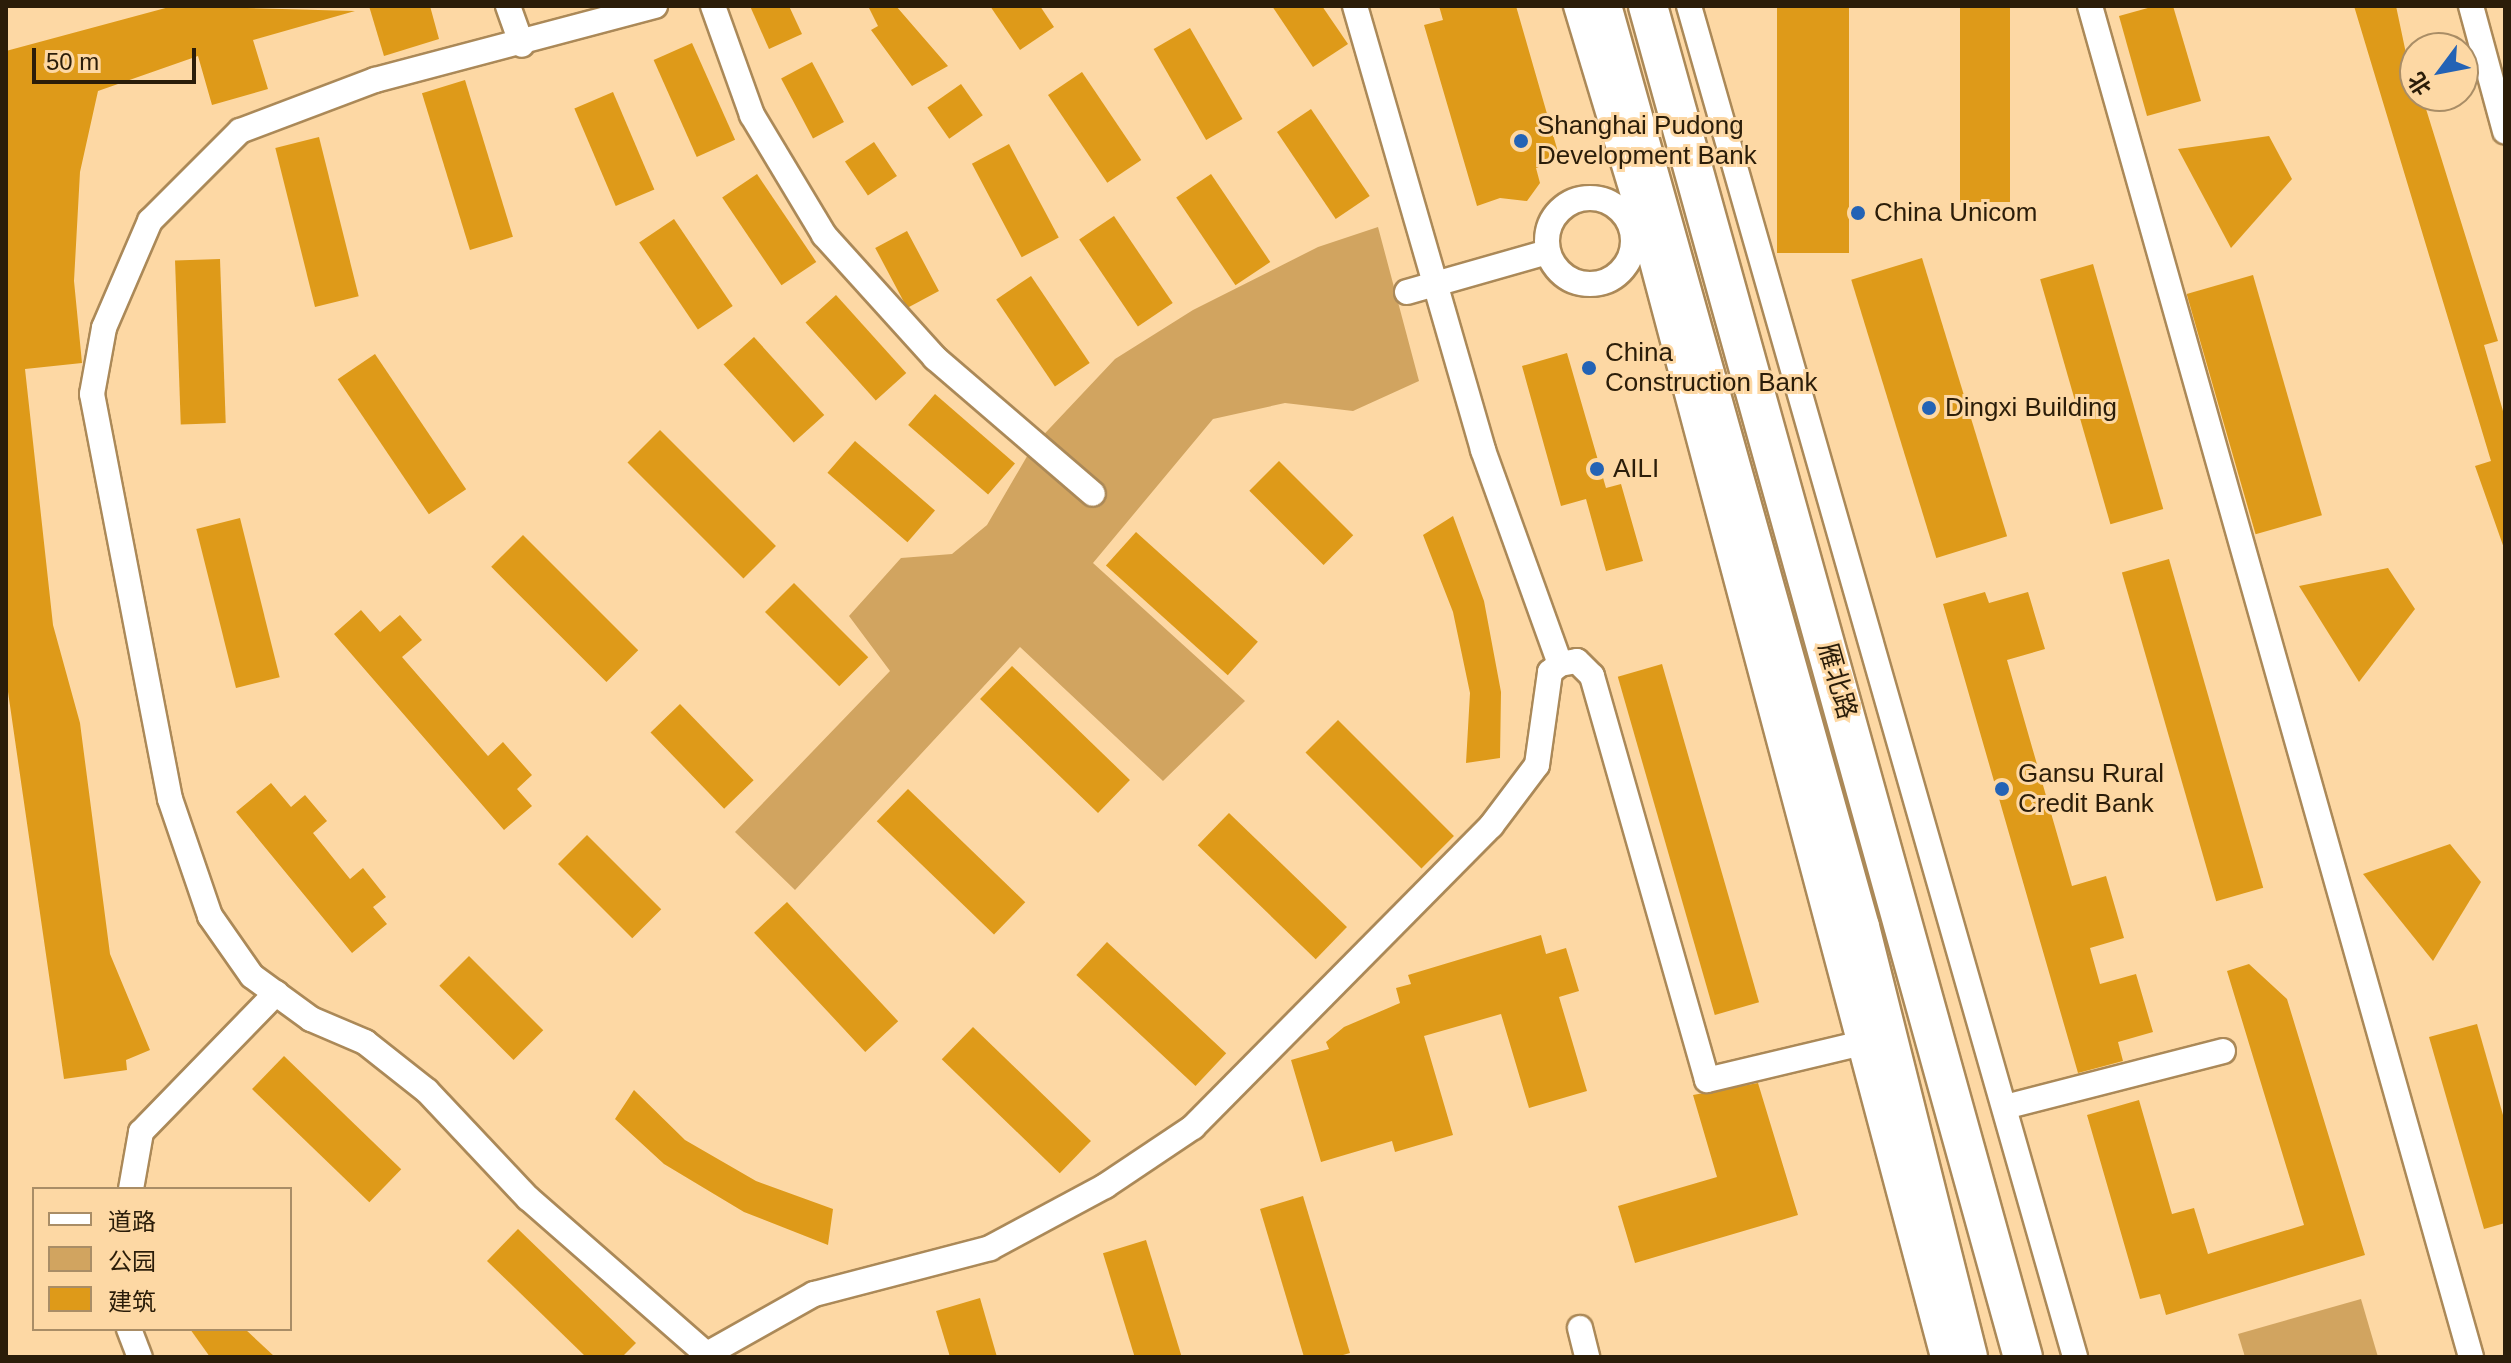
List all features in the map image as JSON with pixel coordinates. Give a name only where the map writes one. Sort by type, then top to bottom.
[{"type":"main road","name":"雁北路","points":[[1602,6],[1646,227],[1872,1040],[1968,1357]]},
{"type":"main road","name":"雁北路","points":[[1648,6],[2023,1357]]},
{"type":"street","points":[[508,6],[522,45]]},
{"type":"street","points":[[655,6],[522,45],[375,80],[240,131],[194,168],[150,221],[104,328],[92,394],[170,799],[210,916],[252,976],[311,1019],[365,1042],[427,1091],[528,1198],[704,1355],[814,1294],[990,1248],[1105,1186],[1193,1127],[1491,826],[1537,765],[1550,672],[1560,664],[1577,661],[1592,676],[1707,1080],[1872,1040],[1943,1357]]},
{"type":"street","points":[[713,6],[752,115],[824,235],[935,358],[1093,494]]},
{"type":"street","points":[[1355,6],[1483,450],[1560,664]]},
{"type":"street","points":[[1576,6],[1646,227],[1628,263],[1601,284],[1568,279],[1547,252],[1552,219],[1578,198],[1612,203],[1646,227],[1706,214]]},
{"type":"street","points":[[1689,6],[2075,1357]]},
{"type":"street","points":[[2090,6],[2471,1357]]},
{"type":"street","points":[[2471,6],[2505,131]]},
{"type":"street","points":[[1407,292],[1547,252]]},
{"type":"street","points":[[131,1187],[141,1132],[276,993]]},
{"type":"street","points":[[2005,1107],[2223,1051]]},
{"type":"street","points":[[1580,1328],[1587,1357]]},
{"type":"street","points":[[130,1331],[140,1357]]},
{"type":"green space","points":[[1378,227],[1419,381],[1353,411],[1285,403],[1213,419],[1093,563],[1245,701],[1163,781],[1020,647],[795,890],[735,832],[890,671],[849,616],[901,558],[952,554],[987,525],[1033,446],[1115,359],[1193,310],[1318,247]]},
{"type":"green space","points":[[2361,1299],[2378,1357],[2245,1357],[2238,1334]]},
{"type":"building","points":[[173,6],[355,11],[253,40],[268,89],[212,105],[198,56],[98,91],[80,172],[74,281],[82,363],[25,369],[53,625],[80,723],[110,954],[150,1050],[126,1060],[127,1070],[64,1079],[6,678],[6,51]]},
{"type":"building","points":[[369,6],[430,6],[439,39],[384,56]]},
{"type":"building","points":[[750,6],[789,6],[802,34],[769,49]]},
{"type":"building","points":[[868,6],[896,6],[948,66],[912,86],[871,30],[878,26]]},
{"type":"building","points":[[990,6],[1040,6],[1054,27],[1020,50]]},
{"type":"building","points":[[1272,6],[1322,6],[1348,44],[1313,67]]},
{"type":"building","points":[[1439,6],[1516,6],[1560,159],[1536,168],[1540,183],[1527,201],[1500,198],[1477,206],[1424,25],[1443,20]]},
{"type":"building","points":[[1777,6],[1849,6],[1849,253],[1777,253]]},
{"type":"building","points":[[1960,6],[2010,6],[2010,202],[1960,202]]},
{"type":"building","points":[[2155,6],[2173,6],[2201,101],[2147,116],[2119,16]]},
{"type":"building","points":[[2354,6],[2396,6],[2401,32],[2399,32],[2399,112],[2427,112],[2498,341],[2484,345],[2505,418],[2505,551],[2475,466],[2491,461]]},
{"type":"building","points":[[1190,28],[1242,119],[1206,140],[1154,49]]},
{"type":"building","points":[[692,43],[735,140],[697,157],[654,60]]},
{"type":"building","points":[[812,62],[844,122],[813,138],[781,78]]},
{"type":"building","points":[[1082,72],[1141,160],[1107,183],[1048,95]]},
{"type":"building","points":[[465,80],[513,237],[470,250],[422,93]]},
{"type":"building","points":[[961,84],[983,115],[949,139],[927,108]]},
{"type":"building","points":[[613,92],[654,190],[616,206],[574,108]]},
{"type":"building","points":[[1311,109],[1370,196],[1336,219],[1277,132]]},
{"type":"building","points":[[2269,136],[2292,179],[2231,248],[2178,149]]},
{"type":"building","points":[[319,137],[359,296],[315,307],[275,148]]},
{"type":"building","points":[[874,142],[897,176],[868,196],[845,162]]},
{"type":"building","points":[[1009,144],[1059,238],[1022,257],[972,164]]},
{"type":"building","points":[[757,174],[816,262],[781,285],[722,197]]},
{"type":"building","points":[[1211,174],[1270,262],[1235,285],[1176,197]]},
{"type":"building","points":[[1114,216],[1173,303],[1138,327],[1079,239]]},
{"type":"building","points":[[674,219],[733,306],[698,330],[639,242]]},
{"type":"building","points":[[907,231],[939,291],[907,308],[875,248]]},
{"type":"building","name":"Dingxi Building","points":[[1922,258],[2007,536],[1936,558],[1851,280]]},
{"type":"building","points":[[220,259],[226,423],[181,424],[175,261]]},
{"type":"building","points":[[2093,264],[2163,509],[2110,524],[2040,279]]},
{"type":"building","points":[[2253,275],[2322,515],[2256,534],[2187,294]]},
{"type":"building","points":[[1031,276],[1090,363],[1055,387],[996,299]]},
{"type":"building","points":[[836,295],[906,373],[876,400],[806,322]]},
{"type":"building","points":[[754,337],[824,415],[794,442],[724,364]]},
{"type":"building","points":[[1567,353],[1606,488],[1621,484],[1643,561],[1606,571],[1586,499],[1561,506],[1522,366]]},
{"type":"building","points":[[375,354],[466,489],[429,514],[338,379]]},
{"type":"building","points":[[935,394],[1015,464],[988,494],[908,425]]},
{"type":"building","points":[[660,430],[776,546],[743,578],[627,463]]},
{"type":"building","points":[[855,441],[935,511],[907,542],[827,473]]},
{"type":"building","points":[[1279,461],[1353,535],[1324,565],[1249,491]]},
{"type":"building","points":[[1453,516],[1484,601],[1501,692],[1500,758],[1466,763],[1470,693],[1453,612],[1423,535]]},
{"type":"building","points":[[240,518],[280,677],[236,688],[196,529]]},
{"type":"building","points":[[1136,532],[1258,642],[1228,675],[1106,565]]},
{"type":"building","points":[[523,535],[638,650],[606,682],[491,567]]},
{"type":"building","points":[[2169,559],[2263,888],[2216,901],[2122,573]]},
{"type":"building","points":[[2388,568],[2415,609],[2359,682],[2299,586]]},
{"type":"building","points":[[794,583],[868,657],[839,686],[765,612]]},
{"type":"building","points":[[1985,592],[1989,603],[2028,592],[2045,649],[2007,660],[2072,886],[2106,876],[2124,938],[2090,948],[2100,984],[2136,974],[2153,1032],[2118,1042],[2123,1061],[2078,1073],[1943,604]]},
{"type":"building","points":[[361,610],[380,632],[400,615],[422,640],[402,657],[488,756],[503,742],[532,775],[517,789],[532,806],[504,830],[334,634]]},
{"type":"building","points":[[1662,664],[1759,1002],[1715,1015],[1618,677]]},
{"type":"building","points":[[1012,666],[1130,780],[1098,813],[980,699]]},
{"type":"building","points":[[680,704],[754,780],[724,809],[651,732]]},
{"type":"building","points":[[1338,720],[1454,836],[1421,868],[1305,753]]},
{"type":"building","points":[[271,783],[291,807],[305,795],[327,821],[313,833],[350,879],[363,868],[386,897],[373,907],[387,924],[352,953],[236,812]]},
{"type":"building","points":[[908,789],[1025,902],[994,935],[877,821]]},
{"type":"building","points":[[1229,813],[1347,927],[1316,959],[1198,845]]},
{"type":"building","points":[[587,835],[661,909],[632,938],[558,864]]},
{"type":"building","points":[[2450,844],[2481,882],[2433,961],[2363,874]]},
{"type":"building","points":[[787,902],[898,1021],[865,1052],[754,933]]},
{"type":"building","points":[[1541,935],[1546,954],[1566,948],[1579,991],[1559,997],[1587,1091],[1529,1108],[1501,1014],[1424,1036],[1453,1135],[1395,1152],[1392,1141],[1321,1162],[1291,1060],[1329,1049],[1326,1042],[1344,1027],[1400,1003],[1396,988],[1411,984],[1408,975]]},
{"type":"building","points":[[1107,942],[1226,1053],[1196,1086],[1076,975]]},
{"type":"building","points":[[469,956],[543,1030],[514,1060],[439,986]]},
{"type":"building","points":[[2249,964],[2287,999],[2365,1255],[2166,1315],[2160,1294],[2140,1299],[2087,1115],[2139,1100],[2172,1214],[2194,1208],[2208,1254],[2304,1225],[2227,971]]},
{"type":"building","points":[[2477,1024],[2505,1122],[2505,1223],[2484,1229],[2429,1037]]},
{"type":"building","points":[[973,1027],[1091,1141],[1060,1173],[942,1059]]},
{"type":"building","points":[[284,1056],[401,1169],[369,1202],[252,1089]]},
{"type":"building","points":[[1758,1083],[1798,1215],[1635,1263],[1618,1206],[1717,1177],[1693,1095]]},
{"type":"building","points":[[634,1090],[685,1140],[756,1181],[833,1209],[828,1245],[744,1212],[664,1164],[615,1119]]},
{"type":"building","points":[[1303,1196],[1350,1353],[1336,1357],[1304,1357],[1260,1209]]},
{"type":"building","points":[[518,1229],[636,1343],[622,1357],[586,1357],[487,1261]]},
{"type":"building","points":[[1146,1240],[1182,1357],[1135,1357],[1103,1253]]},
{"type":"building","points":[[980,1298],[997,1357],[950,1357],[936,1311]]},
{"type":"building","points":[[191,1331],[247,1331],[275,1357],[210,1357]]},
{"type":"place","name":"Shanghai Pudong Development Bank","points":[[1521,141]]},
{"type":"place","name":"China Unicom","points":[[1858,213]]},
{"type":"place","name":"China Construction Bank","points":[[1589,368]]},
{"type":"place","name":"Dingxi Building","points":[[1929,408]]},
{"type":"place","name":"AILI","points":[[1597,469]]},
{"type":"place","name":"Gansu Rural Credit Bank","points":[[2002,789]]}]
